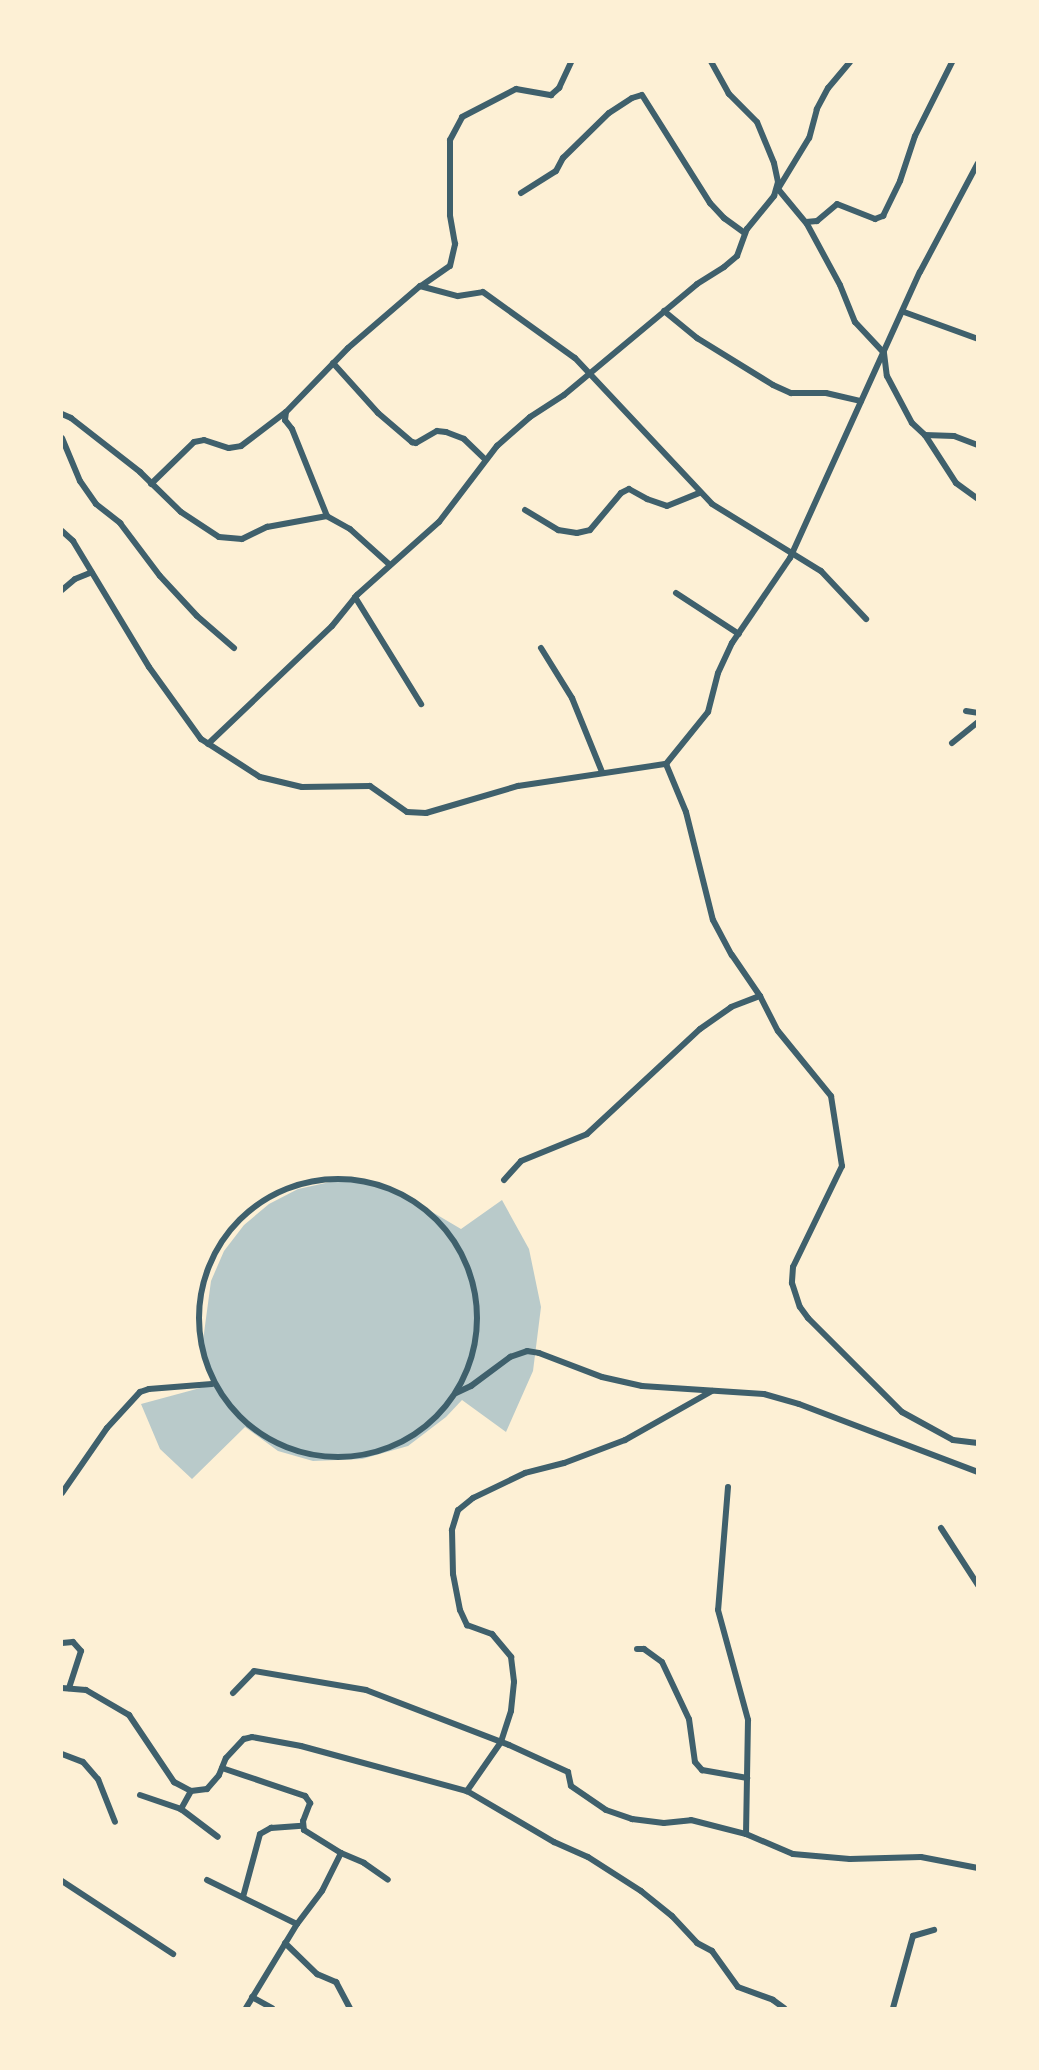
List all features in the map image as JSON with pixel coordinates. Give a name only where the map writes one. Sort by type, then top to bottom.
[{"type":"street","points":[[151,484],[194,442],[204,440],[229,448],[241,446],[286,412],[333,363],[420,286],[450,266],[455,244],[450,214],[450,140],[462,117],[516,89],[551,94],[559,88],[571,62]]},
{"type":"street","points":[[711,62],[729,94],[757,122],[774,163],[778,189],[806,222],[840,285],[855,322],[884,352],[885,369],[912,423],[925,435],[956,483],[978,499]]},
{"type":"street","points":[[208,744],[332,626],[356,597],[439,522],[455,504],[485,459],[530,417],[591,374],[697,284],[732,261],[741,248],[745,233],[778,189],[809,138],[817,109],[828,88],[850,62]]},
{"type":"street","points":[[806,222],[817,221],[837,204],[875,219],[883,216],[900,181],[915,136],[952,62]]},
{"type":"street","points":[[521,194],[556,171],[563,158],[609,113],[632,98],[642,95],[710,203],[724,218],[745,233]]},
{"type":"street","points":[[62,531],[73,541],[149,667],[201,739],[260,777],[302,787],[370,786],[407,812],[426,813],[518,786],[666,764],[708,712],[718,673],[739,634],[792,554],[904,312],[920,272],[978,163]]},
{"type":"street","points":[[420,286],[458,296],[483,292],[575,358],[712,504],[821,571],[866,619]]},
{"type":"street","points":[[664,311],[696,338],[754,371],[773,385],[791,393],[826,393],[861,401]]},
{"type":"street","points":[[904,312],[978,339]]},
{"type":"street","points":[[333,363],[399,434],[416,443],[437,431],[446,432],[464,439],[485,459]]},
{"type":"street","points":[[286,412],[285,420],[327,516],[350,529],[390,565]]},
{"type":"street","points":[[62,414],[70,418],[151,484],[181,512],[219,537],[242,539],[267,526],[327,516]]},
{"type":"street","points":[[925,435],[954,436],[978,446]]},
{"type":"street","points":[[62,438],[80,482],[96,504],[120,523],[160,576],[197,616],[234,648]]},
{"type":"street","points":[[525,510],[558,530],[577,533],[590,530],[621,493],[629,489],[646,499],[667,506],[700,493]]},
{"type":"street","points":[[62,590],[75,579],[92,572]]},
{"type":"street","points":[[676,593],[739,634]]},
{"type":"street","points":[[356,597],[421,704]]},
{"type":"street","points":[[541,648],[572,698],[602,772]]},
{"type":"street","points":[[966,711],[978,713]]},
{"type":"street","points":[[952,743],[978,722]]},
{"type":"street","points":[[666,764],[686,812],[713,920],[760,996],[780,1034],[831,1096],[842,1166],[793,1267],[792,1283],[800,1306],[808,1318],[902,1412],[953,1440],[978,1443]]},
{"type":"street","points":[[504,1180],[521,1161],[587,1134],[700,1029],[731,1007],[760,996]]},
{"type":"street","points":[[354,1179],[382,1184],[402,1192],[446,1230],[461,1254],[475,1284],[479,1313],[477,1341],[466,1374],[455,1393],[427,1425],[382,1450],[347,1456],[320,1456],[288,1447],[254,1428],[212,1384],[199,1330],[199,1302],[204,1277],[222,1239],[236,1222],[273,1194],[311,1182],[354,1179]]},
{"type":"street","points":[[455,1393],[471,1386],[510,1357],[527,1351],[539,1353],[622,1382],[642,1386],[748,1391],[799,1404],[978,1472]]},
{"type":"street","points":[[62,1493],[108,1428],[140,1392],[149,1389],[212,1384]]},
{"type":"street","points":[[467,1791],[501,1742],[511,1711],[514,1682],[511,1657],[492,1634],[467,1625],[460,1610],[453,1574],[452,1530],[458,1509],[473,1498],[525,1473],[564,1463],[625,1440],[712,1391]]},
{"type":"street","points":[[728,1487],[718,1610],[748,1720],[746,1834]]},
{"type":"street","points":[[941,1528],[978,1585]]},
{"type":"street","points":[[62,1643],[73,1642],[81,1651],[65,1688],[86,1690],[129,1715],[174,1782],[191,1791],[207,1789],[222,1768],[226,1758],[239,1744],[252,1737],[301,1746],[467,1791],[554,1842],[588,1857],[641,1891],[672,1916],[697,1942],[712,1951],[738,1987],[773,2000],[784,2008]]},
{"type":"street","points":[[637,1649],[644,1649],[662,1662],[689,1719],[695,1762],[702,1770],[747,1778]]},
{"type":"street","points":[[233,1694],[254,1671],[366,1690],[501,1742],[568,1772],[571,1786],[606,1810],[632,1819],[664,1822],[691,1820],[746,1834],[793,1854],[860,1859],[921,1857],[978,1868]]},
{"type":"street","points":[[62,1754],[83,1762],[98,1779],[115,1822]]},
{"type":"street","points":[[222,1768],[306,1796],[310,1803],[302,1826]]},
{"type":"street","points":[[181,1809],[191,1791]]},
{"type":"street","points":[[140,1795],[181,1809],[218,1837]]},
{"type":"street","points":[[302,1826],[307,1833],[341,1853],[364,1863],[388,1880]]},
{"type":"street","points":[[243,1897],[260,1834],[271,1828],[302,1826]]},
{"type":"street","points":[[246,2008],[297,1924],[322,1891],[341,1853]]},
{"type":"street","points":[[207,1880],[297,1924]]},
{"type":"street","points":[[62,1881],[173,1954]]},
{"type":"street","points":[[893,2008],[913,1936],[934,1930]]},
{"type":"street","points":[[285,1943],[317,1974],[336,1982],[350,2008]]},
{"type":"street","points":[[252,1996],[272,2008]]},
{"type":"shaded area","points":[[330,1182],[363,1182],[395,1190],[461,1229],[502,1200],[529,1249],[541,1307],[533,1371],[506,1432],[462,1400],[446,1417],[408,1446],[362,1459],[313,1461],[278,1451],[245,1427],[192,1479],[160,1449],[141,1404],[215,1384],[202,1348],[211,1281],[224,1251],[244,1225],[269,1204],[298,1189]]}]
